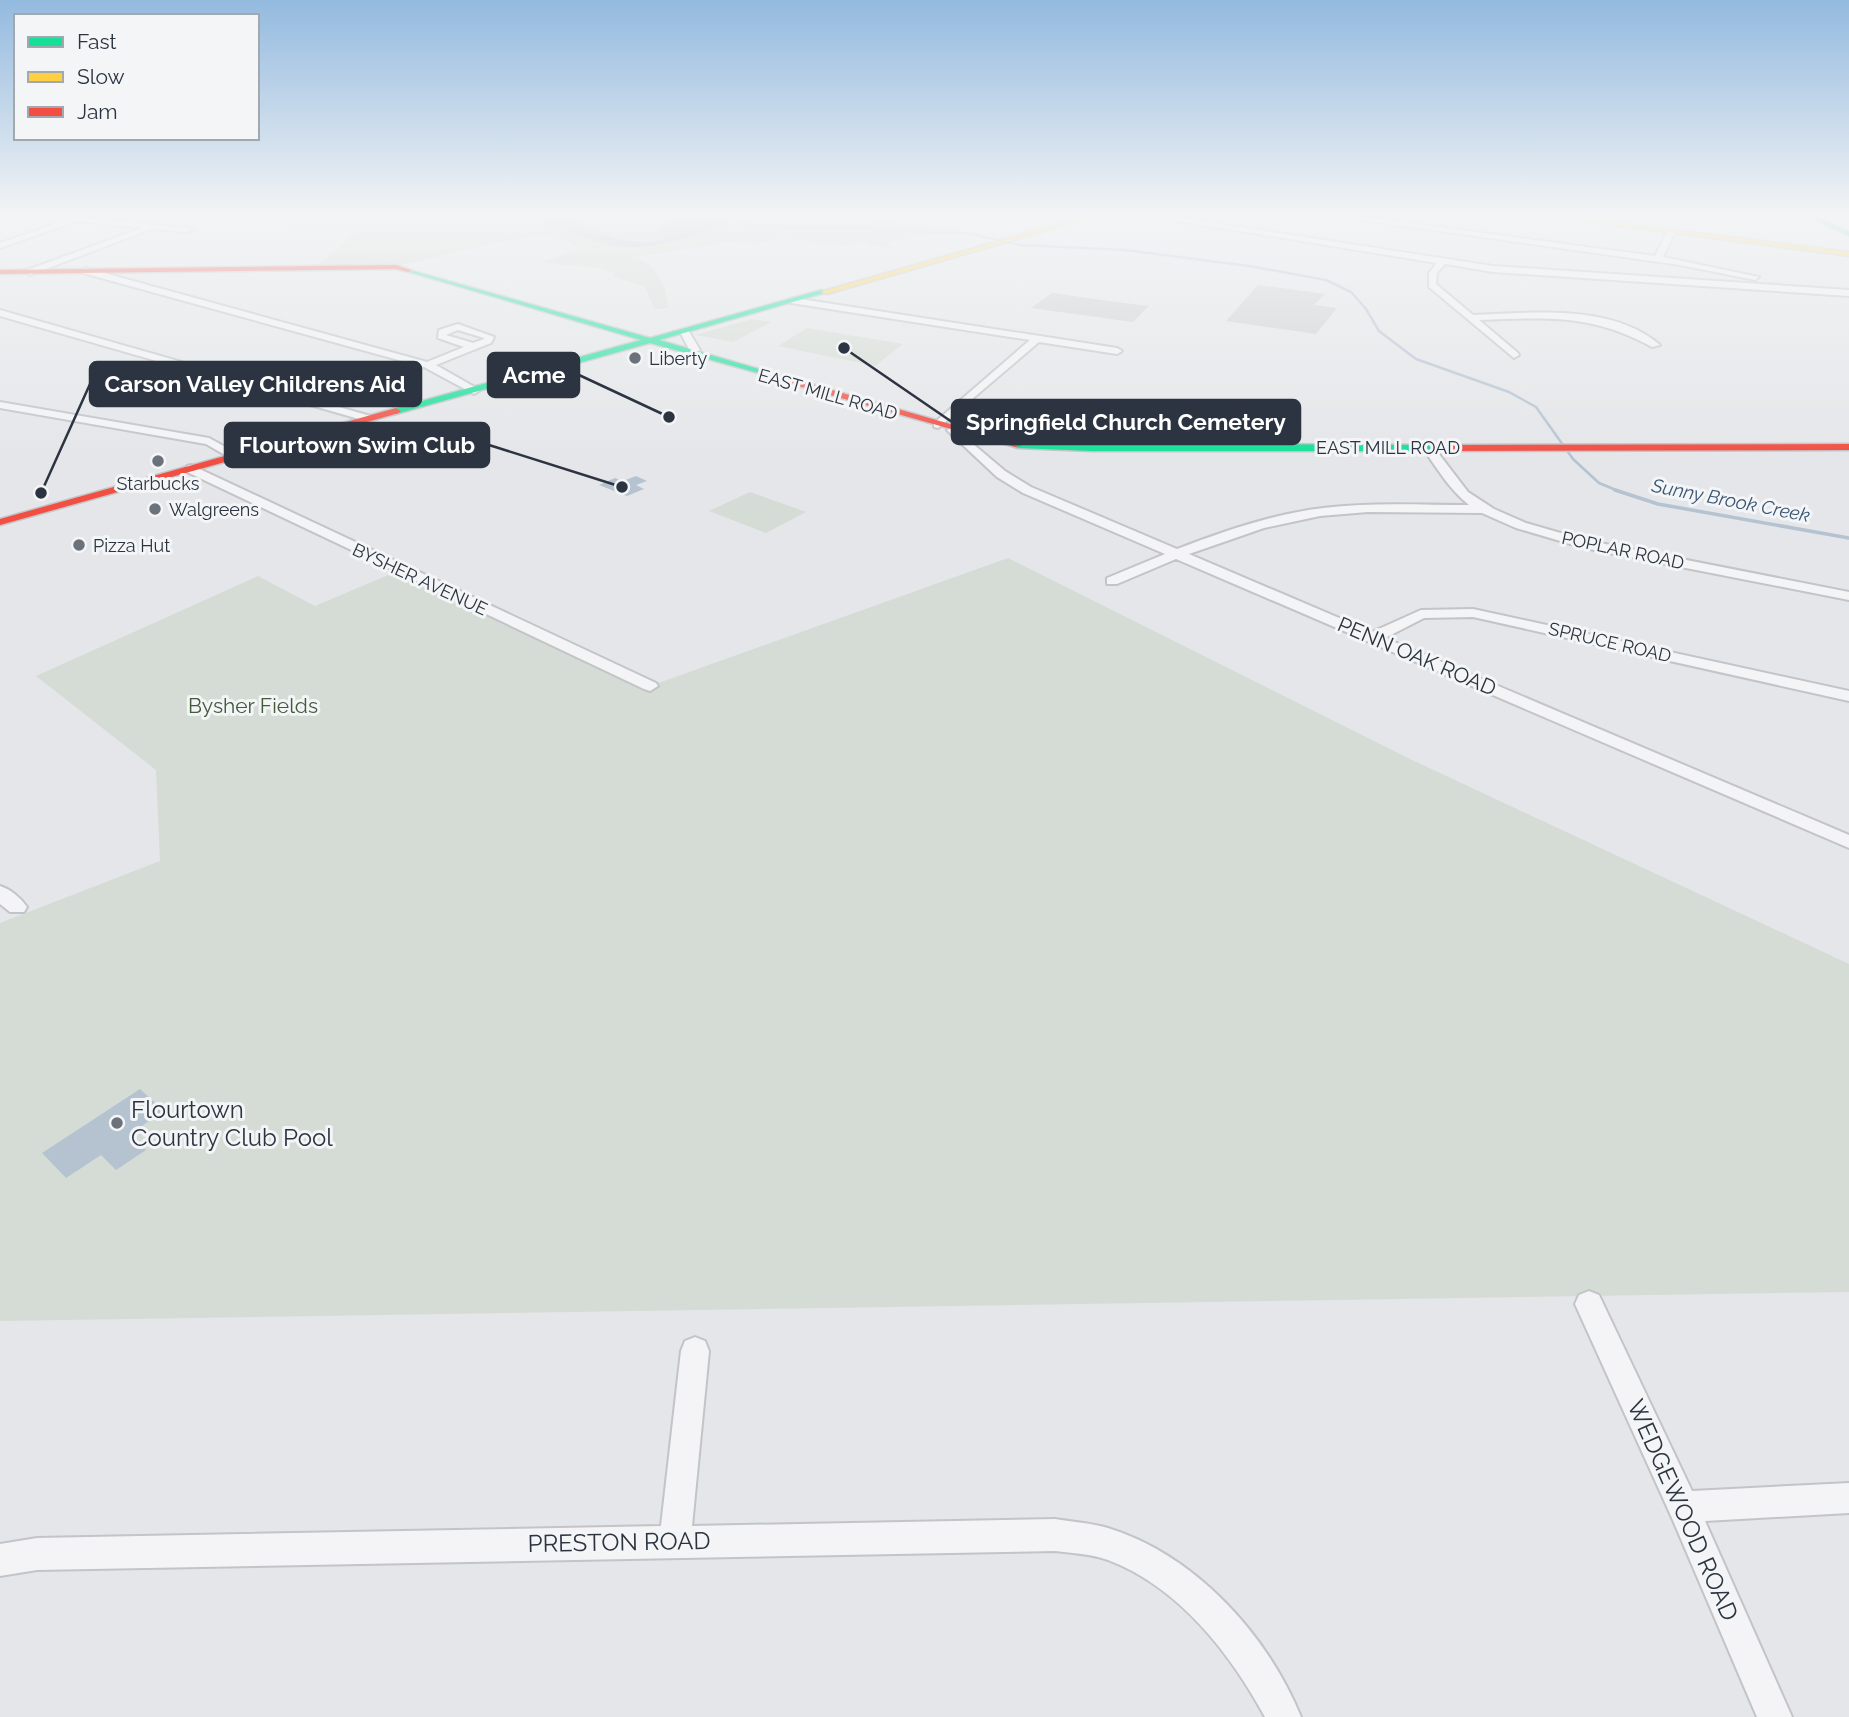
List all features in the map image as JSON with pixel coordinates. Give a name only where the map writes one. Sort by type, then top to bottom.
[{"type":"street","points":[[177,296],[428,365],[474,391]]},
{"type":"street","name":"EAST MILL ROAD","points":[[492,296],[999,443],[1092,448],[1849,447]]},
{"type":"street","points":[[0,522],[811,296]]},
{"type":"street","points":[[1444,296],[1514,355]]},
{"type":"street","points":[[794,301],[1117,351]]},
{"type":"street","points":[[0,313],[370,419]]},
{"type":"street","points":[[1469,318],[1581,318],[1623,328],[1655,345]]},
{"type":"street","points":[[10,327],[30,321]]},
{"type":"street","points":[[685,332],[695,350],[688,353]]},
{"type":"street","points":[[946,428],[1037,339]]},
{"type":"street","points":[[428,365],[474,347]]},
{"type":"street","points":[[0,405],[209,441],[236,456]]},
{"type":"street","name":"PENN OAK ROAD","points":[[946,428],[1027,490],[1849,842]]},
{"type":"street","points":[[990,464],[986,452],[999,443]]},
{"type":"street","name":"POPLAR ROAD","points":[[1428,447],[1463,495],[1486,509],[1543,532],[1584,544],[1849,596]]},
{"type":"street","name":"BYSHER AVENUE","points":[[191,469],[650,686]]},
{"type":"street","points":[[1112,581],[1179,553],[1302,516],[1350,509],[1486,509]]},
{"type":"street","name":"SPRUCE ROAD","points":[[1374,638],[1421,614],[1473,612],[1849,696]]},
{"type":"street","points":[[0,893],[17,907]]},
{"type":"street","name":"WEDGEWOOD ROAD","points":[[1589,1304],[1683,1507],[1775,1717]]},
{"type":"street","points":[[675,1541],[695,1351]]},
{"type":"street","points":[[1683,1507],[1849,1498]]},
{"type":"street","name":"PRESTON ROAD","points":[[0,1560],[37,1555],[1055,1535],[1111,1545],[1148,1563],[1186,1589],[1215,1615],[1242,1647],[1284,1717]]},
{"type":"green space","points":[[649,296],[666,296],[668,308],[656,309]]},
{"type":"green space","points":[[752,319],[771,322],[733,342],[695,335]]},
{"type":"green space","points":[[807,328],[903,344],[875,366],[778,346]]},
{"type":"green space","points":[[750,492],[806,512],[766,533],[709,511]]},
{"type":"green space","name":"Bysher Fields","points":[[1008,558],[1410,759],[1849,964],[1849,1292],[0,1321],[0,923],[160,861],[156,770],[36,676],[258,576],[315,606],[400,570],[650,686]]},
{"type":"water","points":[[636,476],[647,481],[636,485],[644,489],[627,496],[599,485],[615,478],[623,481]]},
{"type":"water","name":"Flourtown Country Club Pool","points":[[140,1089],[164,1111],[130,1134],[146,1150],[116,1170],[101,1155],[66,1178],[42,1153]]},
{"type":"building","points":[[1048,296],[1075,296],[1149,306],[1133,322],[1031,308]]},
{"type":"building","points":[[1248,296],[1323,296],[1314,305],[1337,308],[1316,334],[1226,321]]},
{"type":"waterway","name":"Sunny Brook Creek","points":[[1355,296],[1379,331],[1416,359],[1509,392],[1536,407],[1573,459],[1599,483],[1620,492]]},
{"type":"waterway","name":"Sunny Brook Creek","points":[[1615,490],[1620,492]]},
{"type":"waterway","name":"Sunny Brook Creek","points":[[1620,492],[1658,504],[1849,538]]},
{"type":"traffic: fast","points":[[498,296],[766,374]]},
{"type":"traffic: fast","points":[[396,411],[809,296]]},
{"type":"traffic: fast","points":[[1018,445],[1092,448],[1437,448]]},
{"type":"traffic: jam","points":[[766,374],[1018,445]]},
{"type":"traffic: jam","points":[[0,522],[396,411]]},
{"type":"traffic: jam","points":[[1437,448],[1849,447]]},
{"type":"place","name":"Springfield Church Cemetery","points":[[844,348]]},
{"type":"place","name":"Liberty","points":[[635,358]]},
{"type":"place","name":"Acme","points":[[669,417]]},
{"type":"place","name":"Starbucks","points":[[158,461]]},
{"type":"place","name":"Flourtown Swim Club","points":[[622,487]]},
{"type":"place","name":"Carson Valley Childrens Aid","points":[[41,493]]},
{"type":"place","name":"Walgreens","points":[[155,509]]},
{"type":"place","name":"Pizza Hut","points":[[79,545]]},
{"type":"place","name":"Flourtown Country Club Pool","points":[[117,1123]]}]
